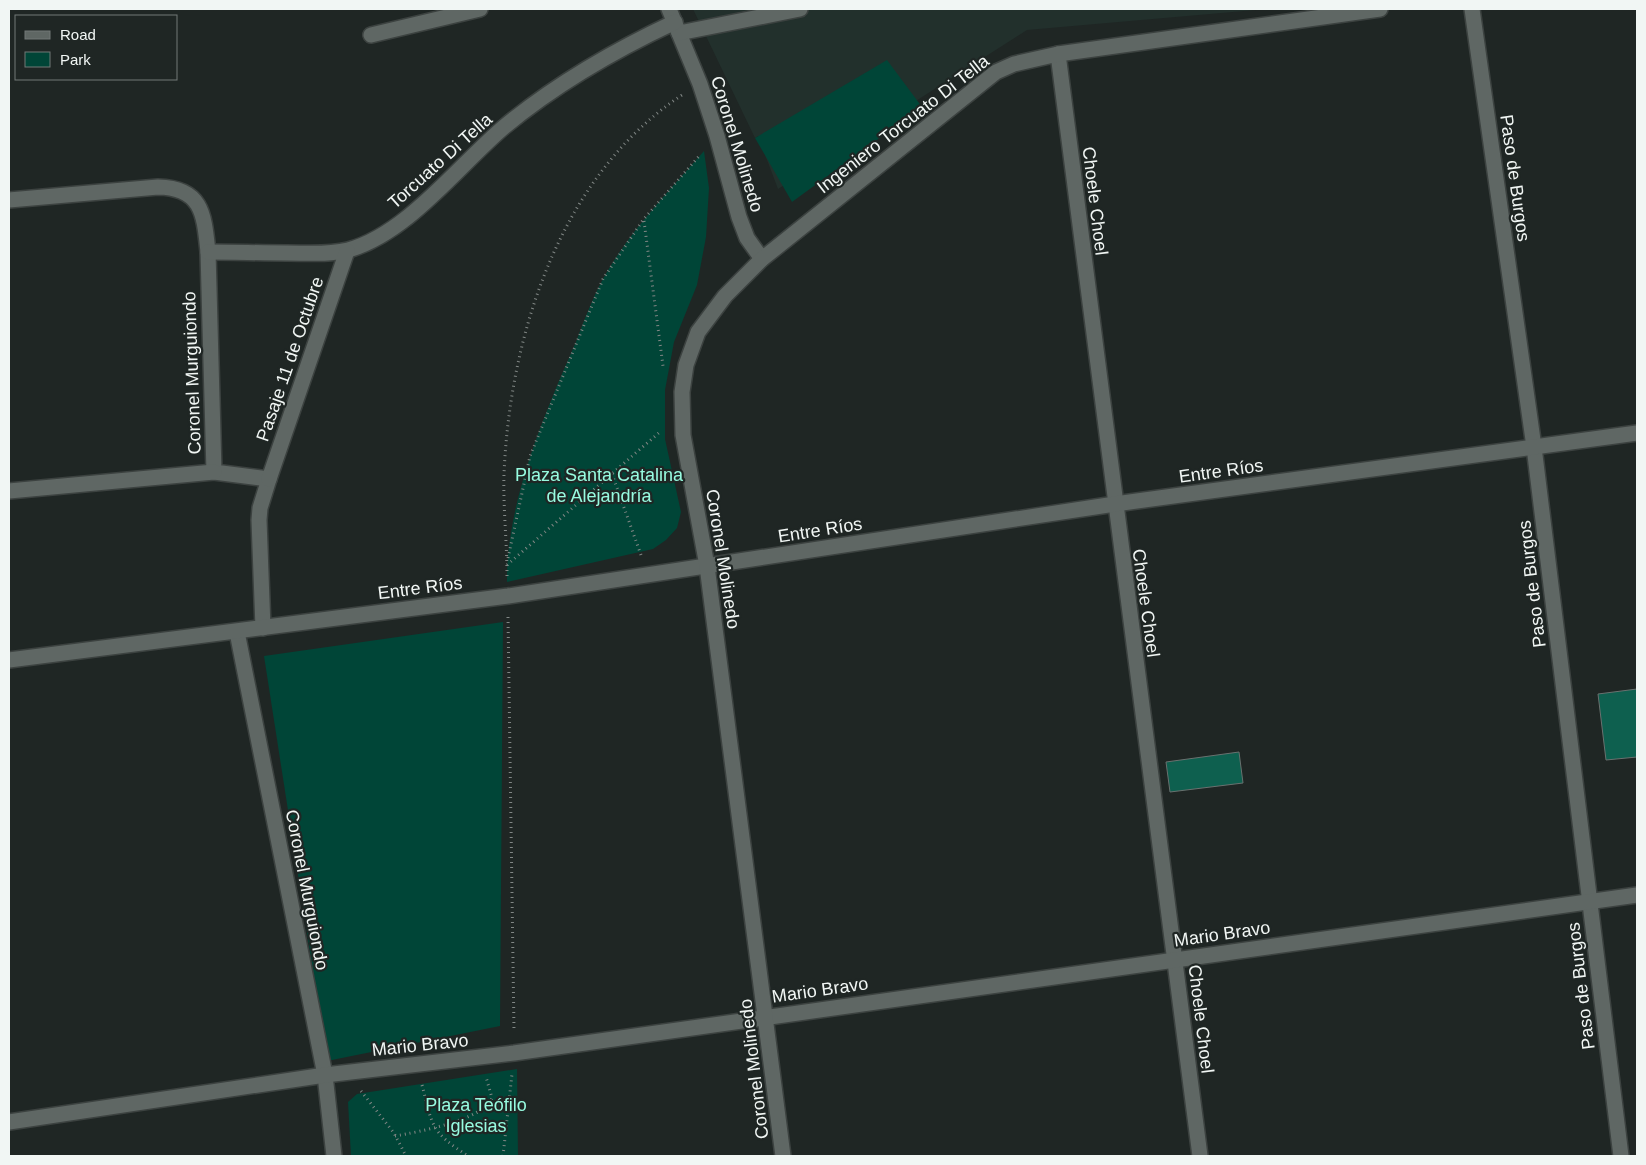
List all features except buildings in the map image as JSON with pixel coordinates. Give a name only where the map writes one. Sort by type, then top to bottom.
[{"type":"street","points":[[371,35],[480,9]]},
{"type":"street","name":"Torcuato Di Tella","points":[[208,252],[320,254],[347,251],[371,242],[395,227],[477,151],[553,91],[625,45],[674,21],[800,9]]},
{"type":"street","name":"Ingeniero Torcuato Di Tella","points":[[762,259],[996,72],[1014,64],[1058,54],[1380,9]]},
{"type":"street","name":"Paso de Burgos","points":[[1472,9],[1534,447],[1621,1156]]},
{"type":"street","name":"Coronel Molinedo","points":[[674,21],[700,84],[717,136],[739,217],[747,238],[762,259],[725,296],[698,332],[686,365],[682,416],[707,566],[767,1016],[783,1156]]},
{"type":"street","name":"Choele Choel","points":[[1058,54],[1114,504],[1200,1156]]},
{"type":"street","name":"Coronel Murguiondo","points":[[9,200],[158,187],[175,188],[197,202],[204,216],[208,252],[214,472],[269,479]]},
{"type":"street","name":"Pasaje 11 de Octubre","points":[[269,479],[347,251]]},
{"type":"street","name":"Entre Ríos","points":[[9,660],[508,596],[1114,504],[1637,433]]},
{"type":"street","points":[[9,491],[214,472]]},
{"type":"street","points":[[263,628],[259,520],[260,508],[269,479]]},
{"type":"street","name":"Coronel Murguiondo","points":[[238,632],[325,1075],[334,1156]]},
{"type":"street","name":"Mario Bravo","points":[[9,1122],[346,1072],[479,1058],[1637,895]]},
{"type":"path","points":[[504,1156],[514,1053],[508,596],[504,474],[515,374],[538,295],[563,230],[593,182],[628,140],[661,109],[700,84]]},
{"type":"path","points":[[507,566],[515,520],[530,456],[568,359],[603,279],[644,220],[717,136]]},
{"type":"path","points":[[644,220],[664,375]]},
{"type":"path","points":[[507,566],[612,474],[682,416]]},
{"type":"path","points":[[612,474],[648,575]]},
{"type":"path","points":[[395,1136],[434,1129],[483,1110],[490,1104],[492,1091],[479,1058]]},
{"type":"path","points":[[417,1064],[434,1129],[468,1156]]},
{"type":"path","points":[[346,1072],[395,1136],[406,1156]]},
{"type":"shaded area","points":[[693,9],[1267,9],[1027,30],[778,189],[758,136],[755,138]]},
{"type":"green space","points":[[887,60],[922,107],[792,202],[755,138]]},
{"type":"green space","name":"Plaza Santa Catalina de Alejandría","points":[[704,151],[709,188],[706,237],[697,285],[674,342],[665,390],[665,439],[681,512],[677,528],[666,540],[653,549],[507,582],[508,552],[520,490],[540,428],[595,294],[624,245]]},
{"type":"green space","points":[[503,622],[500,1026],[327,1061],[264,656]]},
{"type":"green space","name":"Plaza Teófilo Iglesias","points":[[517,1069],[518,1156],[351,1156],[348,1102],[357,1094]]}]
